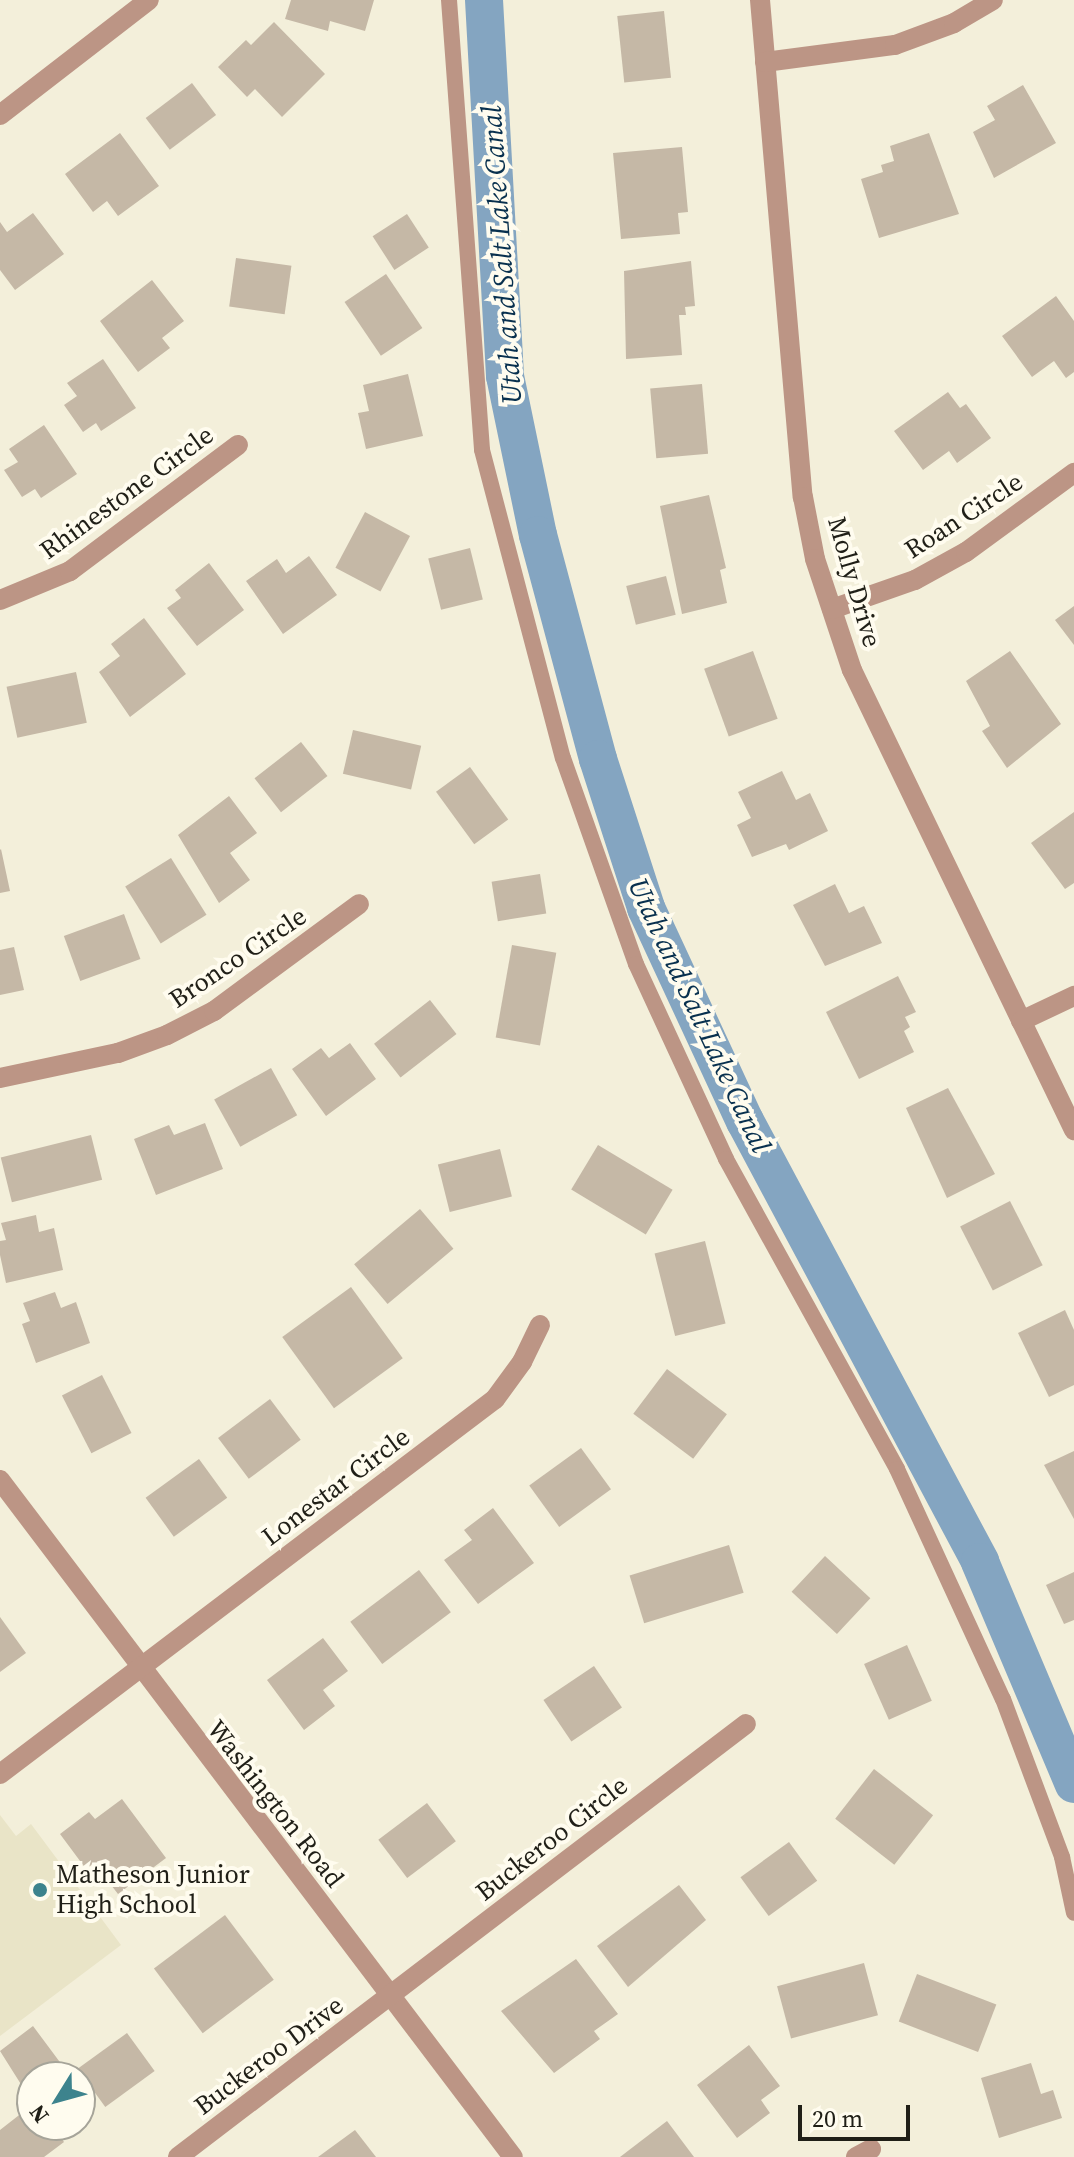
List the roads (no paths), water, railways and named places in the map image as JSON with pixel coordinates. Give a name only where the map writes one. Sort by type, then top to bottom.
[{"type":"street","points":[[0,115],[149,0]]},
{"type":"street","name":"Molly Drive","points":[[760,0],[803,497],[832,609],[852,670],[1074,1130]]},
{"type":"street","points":[[765,62],[895,45],[954,23],[993,0]]},
{"type":"street","name":"Rhinestone Circle","points":[[0,600],[70,571],[238,445]]},
{"type":"street","name":"Roan Circle","points":[[832,609],[915,580],[966,552],[1074,473]]},
{"type":"street","name":"Bronco Circle","points":[[0,1078],[118,1053],[167,1035],[226,1003],[359,904]]},
{"type":"street","points":[[1021,1021],[1074,996]]},
{"type":"street","name":"Lonestar Circle","points":[[0,1774],[495,1399],[522,1362],[540,1325]]},
{"type":"street","name":"Washington Road","points":[[0,1480],[139,1669],[513,2157]]},
{"type":"street","name":"Buckeroo Circle","points":[[391,1996],[746,1724]]},
{"type":"street","name":"Buckeroo Drive","points":[[178,2157],[391,1996]]},
{"type":"lane","points":[[449,0],[482,450],[563,758],[636,964],[726,1159],[897,1469],[1003,1699],[1062,1857],[1074,1913]]},
{"type":"waterway","name":"Utah and Salt Lake Canal","points":[[484,0],[505,376],[538,535],[598,759],[646,908],[745,1121],[980,1562],[1074,1784]]},
{"type":"place","name":"Matheson Junior High School","points":[[40,1890]]}]
